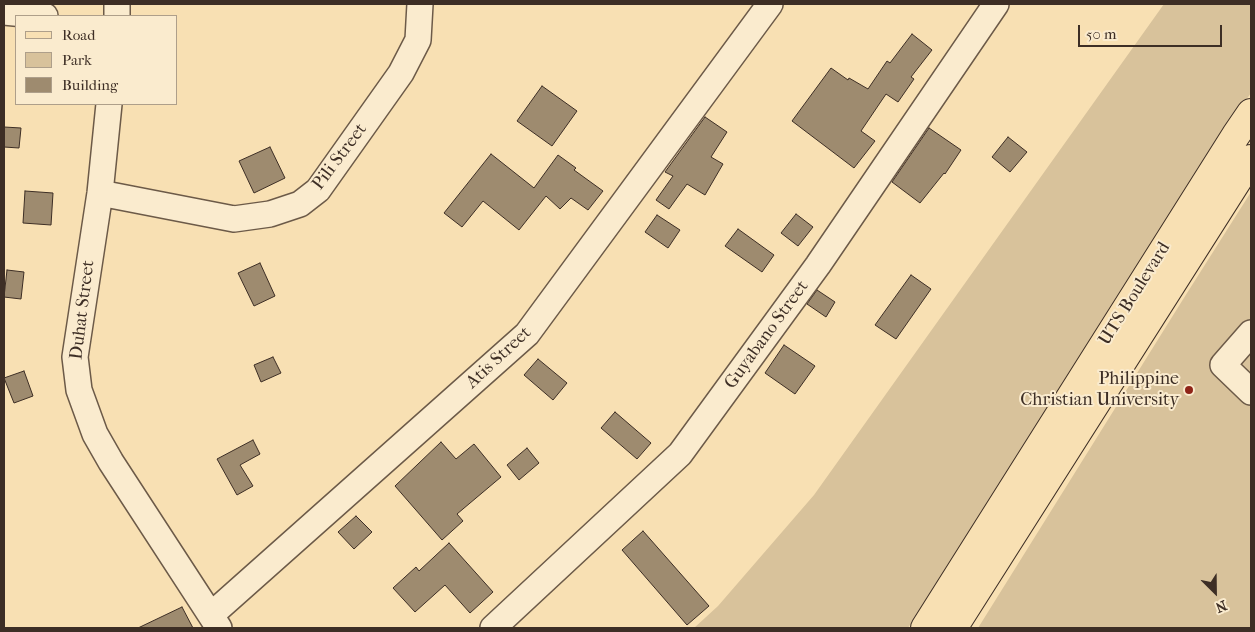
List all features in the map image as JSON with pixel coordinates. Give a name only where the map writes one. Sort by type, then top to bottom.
[{"type":"main road","name":"UTS Boulevard","points":[[924,628],[1230,143],[1251,113]]},
{"type":"main road","name":"UTS Boulevard","points":[[953,628],[1251,159]]},
{"type":"street","name":"Pili Street","points":[[100,193],[234,219],[270,214],[300,204],[318,190],[401,73],[418,40],[420,4]]},
{"type":"street","name":"Atis Street","points":[[215,622],[527,334],[770,4]]},
{"type":"street","name":"Guyabano Street","points":[[493,628],[680,454],[818,266],[996,4]]},
{"type":"street","points":[[4,12],[35,15]]},
{"type":"street","name":"Duhat Street","points":[[109,105],[100,193],[74,357],[79,390],[95,434],[111,462],[215,622]]},
{"type":"street","points":[[1251,333],[1222,366],[1251,392]]},
{"type":"green space","points":[[1164,4],[1251,4],[1251,93],[1226,128],[908,628],[694,628],[718,606],[814,495]]},
{"type":"green space","name":"Philippine Christian University","points":[[1251,192],[1251,628],[978,628],[1182,301]]},
{"type":"building","points":[[912,34],[932,50],[911,77],[914,79],[898,102],[886,94],[861,131],[875,141],[854,168],[792,121],[831,68],[848,80],[849,78],[868,89],[887,61],[890,63]]},
{"type":"building","points":[[542,86],[577,111],[552,146],[517,121]]},
{"type":"building","points":[[705,117],[727,132],[711,157],[723,164],[705,195],[687,184],[669,209],[656,200],[673,176],[665,172]]},
{"type":"building","points":[[4,127],[21,128],[19,148],[4,147]]},
{"type":"building","points":[[929,128],[961,150],[945,174],[920,203],[892,182]]},
{"type":"building","points":[[1008,137],[1027,152],[1010,172],[992,157]]},
{"type":"building","points":[[270,147],[285,178],[254,193],[239,161]]},
{"type":"building","points":[[491,154],[534,188],[558,155],[576,168],[574,170],[603,191],[588,210],[571,198],[560,209],[546,196],[519,230],[483,201],[462,227],[444,213]]},
{"type":"building","points":[[25,191],[53,193],[51,225],[23,223]]},
{"type":"building","points":[[796,214],[813,227],[798,246],[781,233]]},
{"type":"building","points":[[657,215],[680,230],[668,248],[645,232]]},
{"type":"building","points":[[738,229],[774,255],[762,272],[725,246]]},
{"type":"building","points":[[260,263],[275,296],[254,306],[238,273]]},
{"type":"building","points":[[7,270],[24,272],[21,299],[4,297]]},
{"type":"building","points":[[911,275],[931,289],[896,339],[875,325]]},
{"type":"building","points":[[817,290],[835,302],[826,317],[807,304]]},
{"type":"building","points":[[784,345],[815,366],[795,394],[765,373]]},
{"type":"building","points":[[273,357],[281,373],[261,382],[254,365]]},
{"type":"building","points":[[538,359],[567,383],[553,400],[524,375]]},
{"type":"building","points":[[24,371],[33,396],[14,403],[4,378]]},
{"type":"building","points":[[615,412],[651,443],[637,459],[601,428]]},
{"type":"building","points":[[253,440],[260,454],[240,465],[253,486],[237,495],[217,459]]},
{"type":"building","points":[[441,442],[456,459],[474,444],[501,477],[457,514],[463,521],[442,540],[395,486]]},
{"type":"building","points":[[527,448],[539,463],[519,480],[507,465]]},
{"type":"building","points":[[356,516],[372,532],[354,549],[338,532]]},
{"type":"building","points":[[643,531],[709,606],[687,625],[622,550]]},
{"type":"building","points":[[449,543],[493,592],[470,613],[445,585],[415,612],[393,588],[416,567],[419,571]]},
{"type":"building","points":[[182,607],[193,628],[138,628]]},
{"type":"place","name":"Philippine Christian University","points":[[1189,390]]}]
